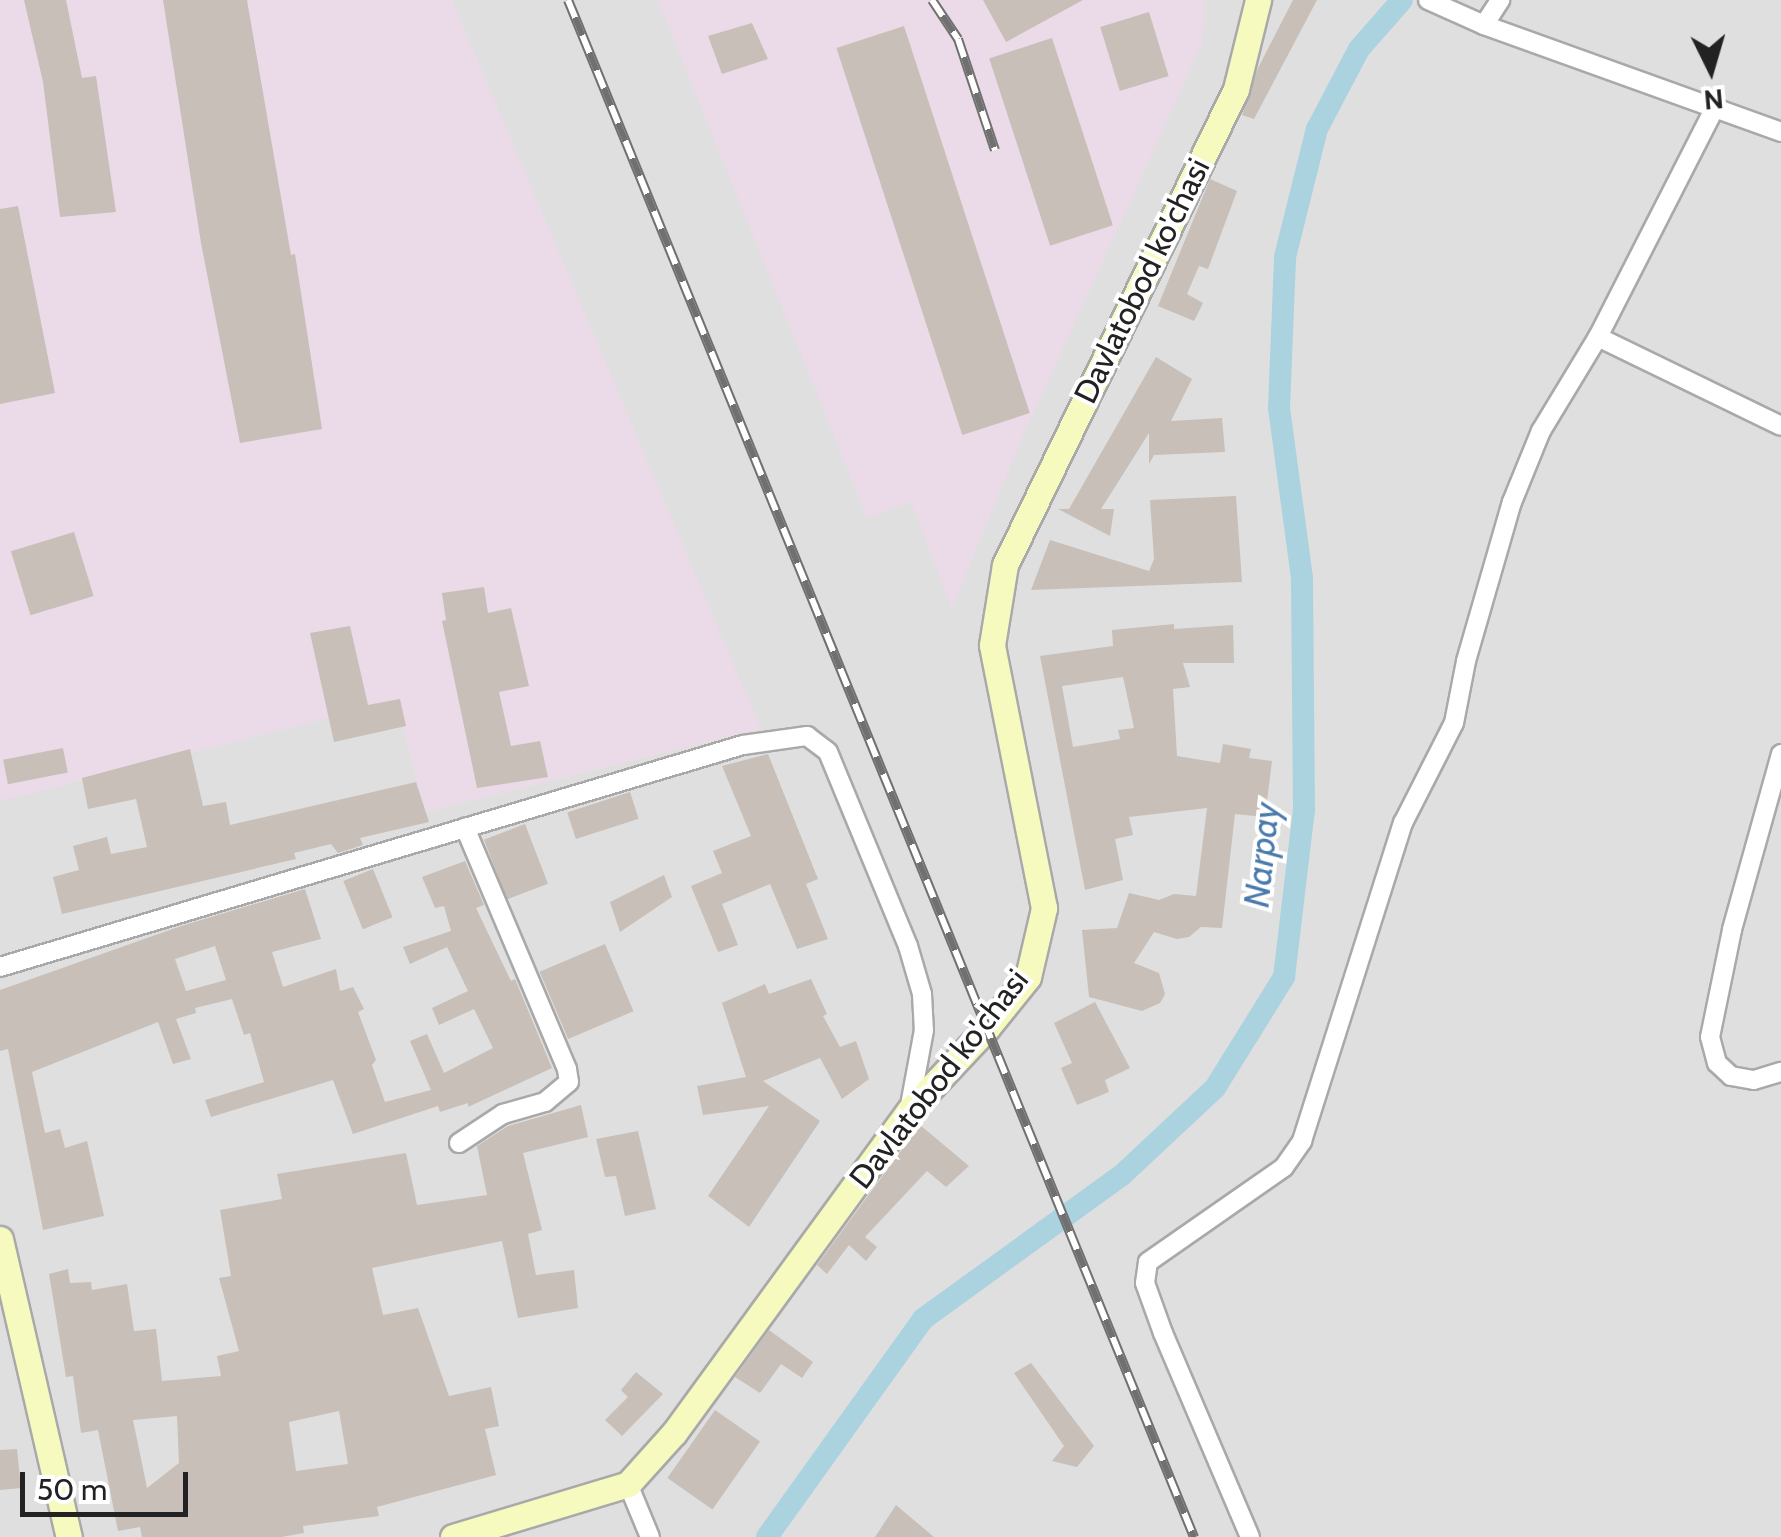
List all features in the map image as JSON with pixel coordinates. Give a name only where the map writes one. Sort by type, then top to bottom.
[{"type":"street","name":"Davlatobod ko'chasi","points":[[628,1484],[674,1434],[909,1111],[1028,977],[1044,908],[992,645],[1004,565],[1236,89],[1258,0]]},
{"type":"street","points":[[1484,25],[1500,0]]},
{"type":"street","points":[[1436,5],[1781,132]]},
{"type":"street","points":[[1250,1537],[1163,1334],[1145,1283],[1148,1262],[1284,1168],[1302,1140],[1403,824],[1454,723],[1466,661],[1512,502],[1541,431],[1598,337],[1715,107]]},
{"type":"street","points":[[1598,337],[1781,426]]},
{"type":"street","points":[[0,968],[743,745],[807,736],[828,752],[908,946],[922,994],[924,1030],[909,1111]]},
{"type":"street","points":[[1781,754],[1732,930],[1710,1037],[1716,1063],[1731,1076],[1754,1080],[1781,1072]]},
{"type":"street","points":[[459,1143],[502,1114],[545,1102],[568,1082],[567,1069],[465,828]]},
{"type":"street","points":[[0,1239],[69,1537]]},
{"type":"street","points":[[453,1537],[628,1484],[650,1537]]},
{"type":"shaded area","points":[[0,0],[1781,0],[1781,1537],[0,1537]]},
{"type":"shaded area","points":[[0,0],[452,0],[761,729],[425,812],[396,701],[0,801]]},
{"type":"shaded area","points":[[658,0],[1205,0],[1202,44],[1022,438],[952,608],[911,502],[867,518]]},
{"type":"building","points":[[24,0],[66,0],[82,78],[96,76],[116,212],[60,217],[43,82]]},
{"type":"building","points":[[163,0],[247,0],[291,255],[295,254],[322,429],[240,443],[201,243]]},
{"type":"building","points":[[983,0],[1083,0],[1006,42]]},
{"type":"building","points":[[1293,0],[1317,0],[1254,119],[1242,115],[1258,68]]},
{"type":"building","points":[[1149,12],[1169,76],[1120,91],[1100,27]]},
{"type":"building","points":[[752,23],[768,59],[722,74],[708,36]]},
{"type":"building","points":[[904,26],[1030,413],[962,435],[836,48]]},
{"type":"building","points":[[1052,38],[1113,225],[1050,246],[989,58]]},
{"type":"building","points":[[1210,179],[1237,191],[1208,269],[1199,266],[1187,294],[1203,303],[1194,321],[1158,306]]},
{"type":"building","points":[[18,206],[55,393],[0,404],[0,209]]},
{"type":"building","points":[[1156,357],[1192,379],[1171,421],[1222,418],[1225,452],[1154,455],[1149,464],[1149,433],[1101,509],[1114,509],[1110,536],[1058,509],[1069,509]]},
{"type":"building","points":[[1236,496],[1242,582],[1031,590],[1050,540],[1149,571],[1154,559],[1150,500]]},
{"type":"building","points":[[74,532],[94,596],[30,615],[11,551]]},
{"type":"building","points":[[484,587],[488,613],[511,608],[529,686],[499,692],[511,746],[540,741],[548,777],[477,788],[442,621],[446,620],[442,593]]},
{"type":"building","points":[[1174,624],[1174,629],[1233,625],[1234,663],[1183,663],[1190,687],[1173,689],[1177,756],[1220,763],[1223,744],[1251,749],[1249,758],[1272,761],[1265,817],[1235,814],[1222,928],[1201,927],[1189,937],[1177,939],[1154,932],[1134,963],[1159,973],[1165,994],[1160,1003],[1142,1011],[1089,997],[1082,930],[1117,928],[1129,893],[1159,900],[1174,894],[1196,896],[1207,808],[1129,817],[1133,835],[1115,839],[1123,880],[1085,890],[1040,656],[1113,646],[1112,630]],"holes":[[[1123,677],[1134,728],[1118,730],[1120,739],[1073,747],[1062,686]]]},
{"type":"building","points":[[350,626],[368,705],[400,699],[406,726],[334,742],[310,633]]},
{"type":"building","points":[[63,748],[68,773],[8,784],[3,760]]},
{"type":"building","points":[[190,749],[203,806],[226,802],[230,825],[416,782],[429,822],[360,838],[363,845],[338,853],[331,844],[294,853],[296,859],[62,914],[53,877],[79,870],[73,846],[107,837],[111,854],[147,847],[136,799],[88,809],[82,778]]},
{"type":"building","points":[[768,754],[818,879],[806,884],[828,939],[797,949],[770,884],[722,904],[738,945],[718,952],[691,886],[722,873],[713,851],[751,836],[722,766]]},
{"type":"building","points":[[630,792],[639,819],[576,839],[567,812]]},
{"type":"building","points":[[525,824],[548,884],[507,900],[484,840]]},
{"type":"building","points":[[465,861],[484,905],[476,908],[511,981],[515,979],[552,1068],[468,1107],[468,1103],[440,1112],[438,1106],[353,1134],[333,1080],[211,1117],[205,1100],[264,1082],[250,1033],[244,1035],[232,999],[195,1008],[196,1013],[176,1019],[191,1059],[173,1064],[158,1022],[32,1072],[45,1133],[60,1129],[65,1148],[87,1141],[104,1216],[43,1230],[8,1049],[0,1051],[0,990],[181,926],[305,889],[321,939],[272,952],[283,987],[336,969],[340,991],[353,987],[364,1009],[358,1012],[376,1060],[372,1065],[385,1102],[431,1090],[410,1041],[427,1034],[444,1073],[493,1048],[474,1009],[439,1025],[432,1008],[468,991],[447,947],[410,964],[403,947],[451,931],[444,906],[435,908],[422,877]],"holes":[[[215,946],[226,980],[186,991],[175,959]]]},
{"type":"building","points":[[373,869],[392,917],[363,929],[343,881]]},
{"type":"building","points":[[664,875],[672,897],[620,932],[610,902]]},
{"type":"building","points":[[605,944],[634,1011],[568,1039],[540,972]]},
{"type":"building","points":[[811,979],[827,1014],[823,1016],[840,1047],[856,1041],[869,1079],[842,1099],[820,1058],[763,1081],[820,1121],[749,1227],[708,1196],[769,1106],[703,1115],[697,1086],[746,1077],[722,1003],[765,984],[769,994]]},
{"type":"building","points":[[1095,1002],[1130,1068],[1105,1080],[1109,1092],[1077,1105],[1061,1068],[1072,1063],[1054,1023]]},
{"type":"building","points":[[581,1105],[588,1137],[523,1153],[542,1230],[528,1234],[536,1275],[574,1270],[578,1308],[518,1318],[502,1241],[372,1268],[383,1315],[418,1308],[449,1396],[491,1387],[499,1426],[485,1429],[496,1475],[377,1507],[379,1516],[303,1526],[304,1533],[281,1537],[142,1537],[140,1527],[118,1531],[98,1430],[81,1433],[73,1376],[66,1377],[49,1274],[68,1269],[70,1283],[91,1282],[92,1290],[127,1284],[134,1331],[156,1329],[162,1381],[221,1376],[217,1356],[239,1351],[219,1278],[231,1276],[220,1210],[282,1199],[277,1174],[406,1153],[417,1205],[487,1195],[477,1146],[508,1126]],"holes":[[[339,1411],[348,1464],[296,1471],[289,1422]],[[177,1416],[179,1463],[147,1488],[133,1420]]]},
{"type":"building","points":[[920,1125],[969,1166],[946,1187],[927,1171],[865,1237],[877,1247],[866,1261],[849,1245],[827,1274],[817,1265]]},
{"type":"building","points":[[638,1131],[656,1209],[625,1216],[616,1176],[605,1177],[596,1139]]},
{"type":"building","points":[[769,1330],[813,1362],[802,1378],[781,1364],[760,1393],[735,1377]]},
{"type":"building","points":[[1031,1363],[1094,1446],[1077,1467],[1052,1461],[1064,1446],[1014,1373]]},
{"type":"building","points":[[636,1372],[663,1394],[622,1436],[605,1420],[628,1397],[621,1390]]},
{"type":"building","points":[[715,1410],[760,1442],[712,1510],[667,1478]]},
{"type":"building","points":[[17,1449],[21,1488],[0,1490],[0,1450]]},
{"type":"building","points":[[896,1505],[934,1537],[875,1537]]},
{"type":"waterway","name":"Narpay","points":[[767,1537],[923,1319],[1122,1175],[1215,1088],[1284,977],[1304,810],[1302,578],[1279,408],[1285,257],[1317,129],[1359,49],[1402,0]]},
{"type":"railway","points":[[568,0],[1194,1537]]},
{"type":"railway","points":[[932,0],[958,39],[995,150]]}]
